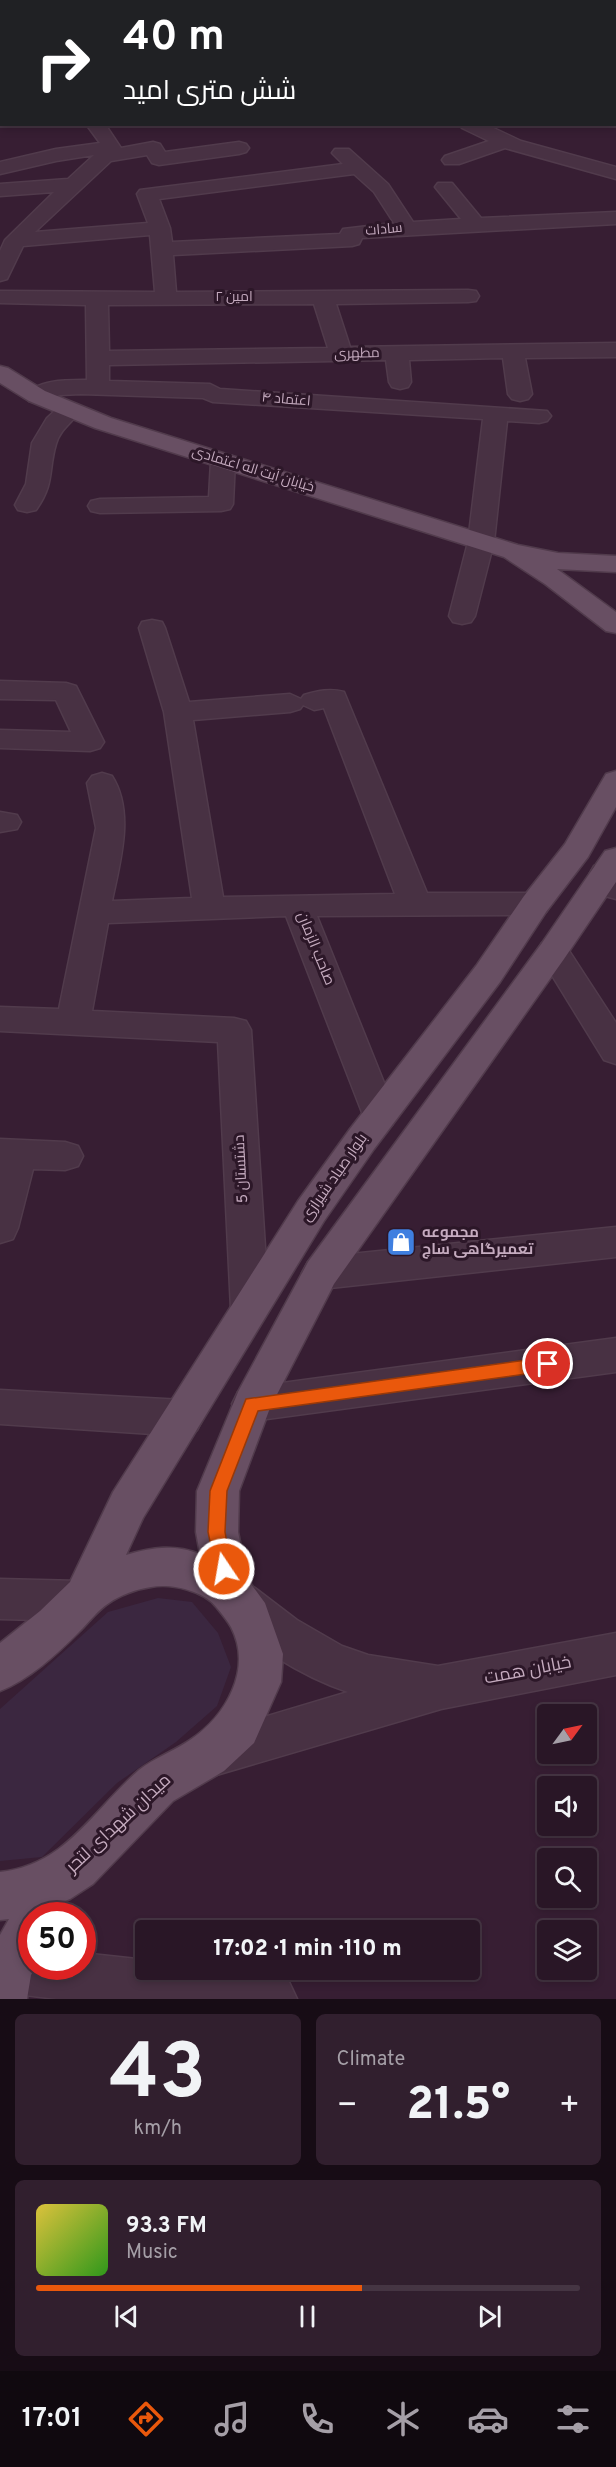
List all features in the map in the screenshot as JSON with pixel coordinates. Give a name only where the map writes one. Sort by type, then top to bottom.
[{"type":"main road","name":"خیابان آیت اله اعتمادی","points":[[3,379],[37,396],[103,423],[513,552]]},
{"type":"main road","points":[[513,552],[558,561],[616,564]]},
{"type":"main road","points":[[513,552],[554,578],[616,625]]},
{"type":"main road","name":"بلوار صیاد شیرازی","points":[[83,1598],[128,1505],[310,1211],[488,974],[535,904],[577,850],[616,781]]},
{"type":"main road","points":[[234,1595],[217,1532],[218,1491],[252,1404],[321,1273],[553,951],[613,874]]},
{"type":"main road","points":[[0,1670],[55,1626],[83,1598],[115,1578],[151,1567],[164,1566],[192,1571],[234,1595]]},
{"type":"main road","name":"میدان شهدای لتحر","points":[[0,1896],[44,1899],[157,1785],[208,1755],[238,1727],[259,1682],[261,1654],[256,1634],[234,1595]]},
{"type":"main road","points":[[5,1984],[18,1955]]},
{"type":"street","points":[[101,126],[109,152]]},
{"type":"street","points":[[473,126],[504,142],[616,173]]},
{"type":"street","points":[[452,160],[504,142]]},
{"type":"street","points":[[28,146],[44,158]]},
{"type":"street","points":[[0,168],[44,158],[153,148],[159,159],[239,148]]},
{"type":"street","points":[[337,148],[381,188],[407,228]]},
{"type":"street","points":[[0,275],[15,240],[109,152]]},
{"type":"street","points":[[166,298],[158,221],[147,194],[358,168]]},
{"type":"street","points":[[0,190],[74,185]]},
{"type":"street","points":[[445,187],[476,225]]},
{"type":"street","points":[[15,240],[158,221],[176,212]]},
{"type":"street","name":"سادات","points":[[162,249],[352,240],[350,233],[407,228],[616,218]]},
{"type":"street","name":"امین ۲","points":[[0,297],[97,299],[468,296]]},
{"type":"street","points":[[323,297],[341,354]]},
{"type":"street","points":[[97,299],[98,388]]},
{"type":"street","name":"مطهری","points":[[99,358],[616,350]]},
{"type":"street","points":[[513,351],[520,394]]},
{"type":"street","points":[[397,353],[400,382]]},
{"type":"street","name":"اعتماد ۴","points":[[37,396],[57,388],[192,389],[210,391],[213,395],[294,402],[539,416]]},
{"type":"street","points":[[27,505],[38,484],[44,442],[56,423],[69,410]]},
{"type":"street","points":[[462,616],[481,542],[496,413]]},
{"type":"street","points":[[100,506],[221,504],[223,461]]},
{"type":"street","points":[[152,628],[178,712],[209,908]]},
{"type":"street","points":[[0,690],[66,692],[90,742],[0,739]]},
{"type":"street","points":[[178,712],[334,699],[415,904]]},
{"type":"street","points":[[0,1019],[73,1022],[111,828],[102,783]]},
{"type":"street","points":[[297,905],[535,904]]},
{"type":"street","name":"صاحب الزمان","points":[[94,913],[297,905],[380,1115]]},
{"type":"street","points":[[553,951],[616,1051]]},
{"type":"street","name":"دشتستان 5","points":[[73,1022],[234,1030],[250,1309]]},
{"type":"street","points":[[0,1228],[9,1154],[65,1156]]},
{"type":"street","points":[[321,1273],[616,1242]]},
{"type":"street","points":[[252,1404],[616,1355]]},
{"type":"street","points":[[0,1407],[183,1418]]},
{"type":"street","points":[[234,1595],[271,1627],[330,1664],[361,1674],[441,1687]]},
{"type":"street","points":[[0,1599],[83,1598]]},
{"type":"street","name":"خیابان همت","points":[[441,1687],[616,1654]]},
{"type":"street","points":[[208,1755],[441,1687]]},
{"type":"street","points":[[5,1984],[272,1999]]},
{"type":"shaded area","points":[[158,1598],[192,1602],[218,1633],[231,1667],[217,1706],[176,1742],[117,1783],[42,1857],[0,1861],[0,1709],[108,1612]]},
{"type":"place","name":"مجموعه تعمیرگاهی ساچ","points":[[401,1242]]},
{"type":"route","points":[[224,1569],[217,1532],[218,1491],[252,1404],[548,1364]]}]
